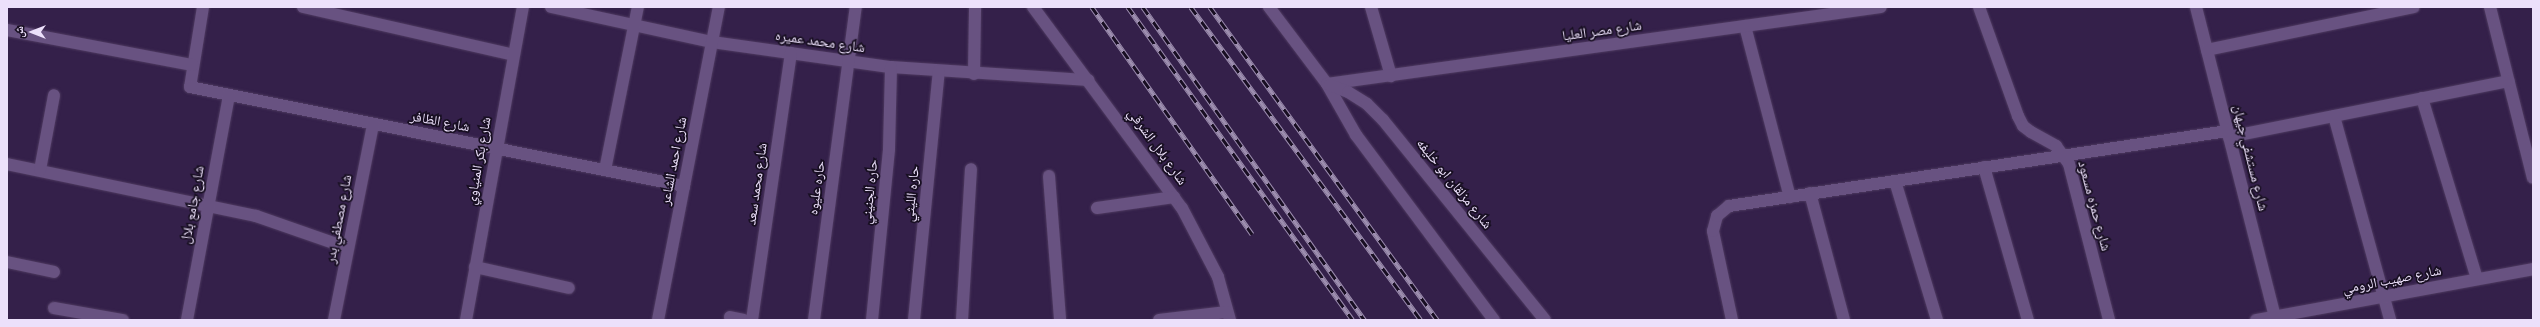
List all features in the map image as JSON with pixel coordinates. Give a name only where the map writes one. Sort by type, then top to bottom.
[{"type":"street","points":[[7,30],[193,65],[203,7]]},
{"type":"street","points":[[303,7],[514,55]]},
{"type":"street","name":"شارع بكر المنياوي","points":[[466,320],[522,7]]},
{"type":"street","name":"شارع محمد عميره","points":[[551,7],[712,42],[891,67],[974,74],[1089,80]]},
{"type":"street","points":[[605,170],[638,7]]},
{"type":"street","name":"شارع احمد الشاعر","points":[[658,320],[719,7]]},
{"type":"street","name":"حاره عليوه","points":[[814,320],[856,7]]},
{"type":"street","points":[[974,74],[975,7]]},
{"type":"street","name":"شارع بلال الشرقي","points":[[1033,7],[1089,80],[1174,197],[1218,277],[1228,316]]},
{"type":"street","points":[[1371,7],[1391,76]]},
{"type":"street","name":"شارع مصر العليا","points":[[1327,84],[1881,7]]},
{"type":"street","name":"شارع حمزه مسعود","points":[[1979,7],[2023,126],[2056,146],[2064,155],[2109,320]]},
{"type":"street","name":"شارع مستشفي جيهان","points":[[2196,7],[2275,317]]},
{"type":"street","points":[[2207,50],[2414,7]]},
{"type":"street","points":[[2490,7],[2533,178]]},
{"type":"street","points":[[1272,9],[1327,84],[1356,136],[1494,320]]},
{"type":"street","points":[[1746,26],[1790,196]]},
{"type":"street","name":"شارع محمد سعد","points":[[752,320],[791,53]]},
{"type":"street","name":"شارع الظافر","points":[[193,65],[190,86],[684,186]]},
{"type":"street","name":"حاره الجنيني","points":[[872,320],[889,149],[891,67]]},
{"type":"street","name":"حاره الليثي","points":[[914,320],[939,71]]},
{"type":"street","points":[[1732,320],[1714,237],[1714,223],[1717,216],[1729,206],[2064,155],[2228,134],[2334,116],[2508,81]]},
{"type":"street","name":"شارع مزلقان ابو خليفه","points":[[1327,84],[1348,92],[1367,104],[1383,120],[1544,320]]},
{"type":"street","points":[[40,170],[54,95]]},
{"type":"street","name":"شارع جامع بلال","points":[[187,320],[229,95]]},
{"type":"street","points":[[2422,98],[2477,279]]},
{"type":"street","points":[[2334,116],[2390,320]]},
{"type":"street","name":"شارع مصطفي بدر","points":[[334,320],[373,124]]},
{"type":"street","points":[[7,164],[208,204],[256,216],[348,248]]},
{"type":"street","points":[[1984,167],[2028,320]]},
{"type":"street","points":[[962,320],[971,169]]},
{"type":"street","points":[[1049,176],[1060,320]]},
{"type":"street","points":[[1895,181],[1937,320]]},
{"type":"street","points":[[1810,193],[1844,320]]},
{"type":"street","points":[[1097,208],[1174,197]]},
{"type":"street","points":[[7,262],[54,272]]},
{"type":"street","points":[[475,268],[569,288]]},
{"type":"street","name":"شارع صهيب الرومي","points":[[2256,320],[2533,269]]},
{"type":"street","points":[[54,308],[123,320]]},
{"type":"street","points":[[1159,320],[1228,316]]},
{"type":"street","points":[[730,317],[744,320]]},
{"type":"railway","points":[[1092,7],[1252,234]]},
{"type":"railway","points":[[1128,7],[1353,320]]},
{"type":"railway","points":[[1143,7],[1365,320]]},
{"type":"railway","points":[[1191,7],[1421,320]]},
{"type":"railway","points":[[1210,7],[1437,320]]}]
